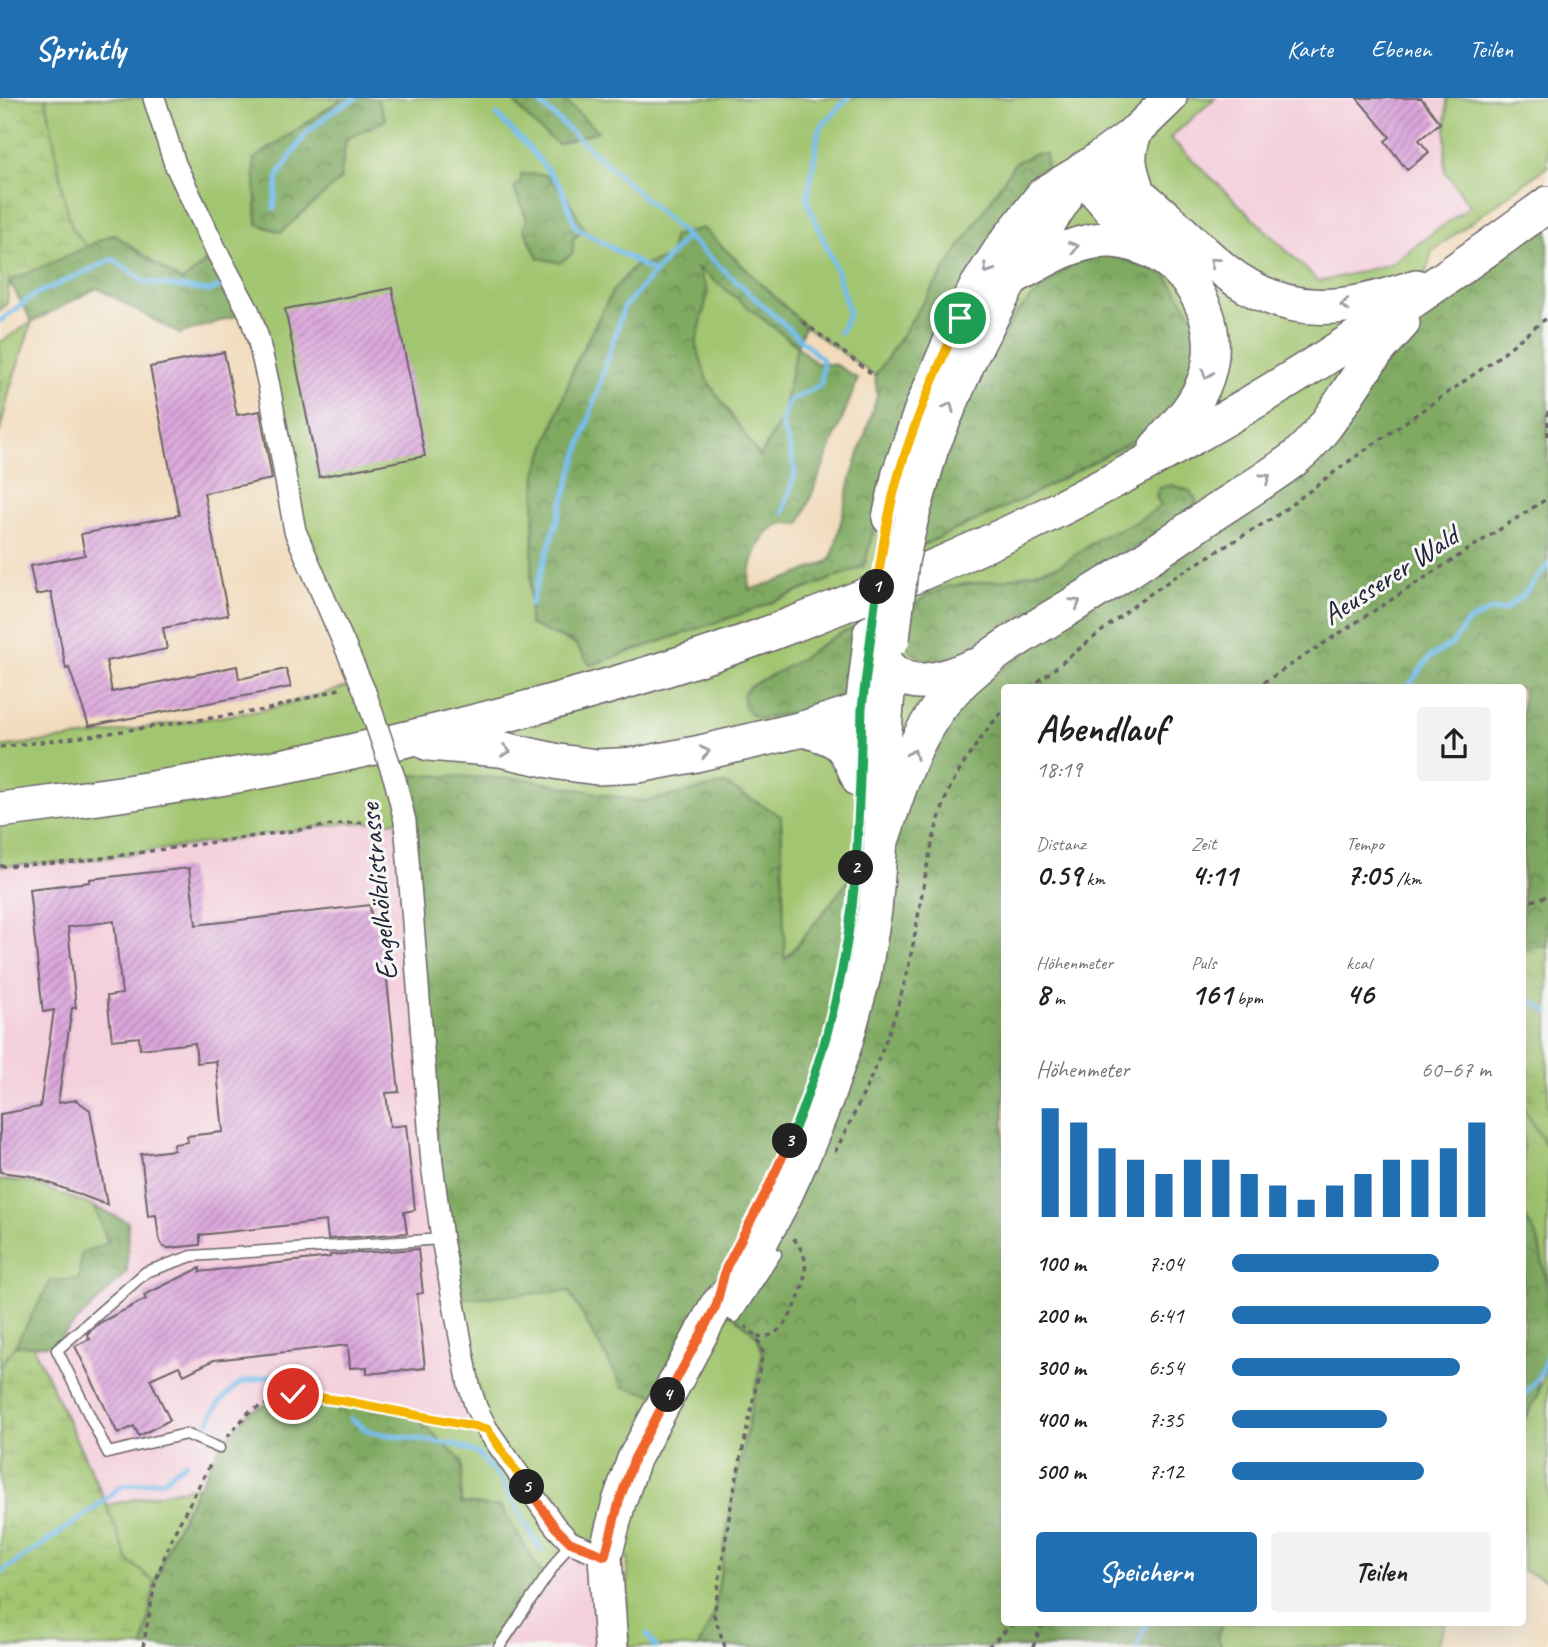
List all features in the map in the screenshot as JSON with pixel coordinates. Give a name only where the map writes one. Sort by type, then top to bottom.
[{"type":"highway","points":[[1134,133],[1128,160],[1137,192]]},
{"type":"highway","points":[[1084,169],[1107,174],[1137,192],[1225,271],[1254,290],[1282,301],[1340,307],[1376,300],[1448,276]]},
{"type":"highway","points":[[1084,169],[1096,191],[1115,213],[1185,277],[1199,297],[1209,322],[1212,352],[1206,379],[1186,415],[1140,466]]},
{"type":"highway","points":[[0,810],[276,768],[403,741],[563,700],[779,630],[886,587],[1005,534],[1140,466],[1277,388],[1379,324],[1548,204]]},
{"type":"highway","points":[[1013,277],[1061,251],[1082,244],[1111,240],[1139,246],[1166,259]]},
{"type":"highway","points":[[881,841],[902,781],[929,722],[943,702],[981,664],[1176,539],[1294,459],[1314,441],[1329,422],[1368,362],[1389,337],[1448,276]]},
{"type":"highway","points":[[803,729],[878,661],[897,674],[922,682],[950,677],[981,664]]},
{"type":"highway","points":[[403,741],[500,749],[559,762],[609,767],[666,760],[803,729],[840,743],[860,780]]},
{"type":"main road","points":[[900,517],[925,471],[944,417],[971,357],[1013,277],[1084,169],[1121,121],[1144,98]]},
{"type":"main road","points":[[725,1312],[726,1268],[766,1192],[808,1098],[836,1004],[854,898],[860,780],[878,661],[902,561],[899,473],[923,404],[976,287],[1001,248],[1043,194],[1134,133],[1170,98]]},
{"type":"main road","points":[[611,1647],[605,1556],[634,1459],[725,1312],[783,1201],[826,1101],[864,976],[875,909],[881,841],[878,661]]},
{"type":"street","name":"Engelhölzlistrasse","points":[[154,98],[175,164],[248,312],[258,338],[295,531],[364,687],[395,780],[405,821],[431,1150],[442,1239],[469,1385],[487,1429],[555,1527],[570,1542],[605,1556]]},
{"type":"lane","points":[[219,1448],[186,1434],[108,1453],[57,1350],[146,1272],[192,1256],[442,1239]]},
{"type":"lane","points":[[725,1312],[776,1254]]},
{"type":"lane","points":[[499,1647],[570,1542]]},
{"type":"path","points":[[1035,684],[1136,604],[1276,516],[1348,462],[1489,364],[1548,317]]},
{"type":"path","points":[[803,322],[875,376]]},
{"type":"path","points":[[1548,411],[1548,437]]},
{"type":"path","name":"Aeusserer Wald","points":[[1261,684],[1548,498]]},
{"type":"path","points":[[0,747],[265,710],[364,687]]},
{"type":"path","points":[[834,1154],[866,1089],[901,996],[913,949],[926,870],[950,789],[973,750],[1001,713]]},
{"type":"path","points":[[0,866],[74,862],[347,823],[405,821]]},
{"type":"path","points":[[1526,903],[1548,896]]},
{"type":"path","points":[[757,1336],[770,1336],[789,1318],[806,1277],[805,1257],[789,1233],[776,1254]]},
{"type":"path","points":[[725,1312],[757,1336],[763,1353],[731,1505],[714,1615],[725,1647]]},
{"type":"path","points":[[143,1647],[155,1583],[171,1539],[219,1448],[250,1412],[293,1394],[344,1401],[487,1429]]},
{"type":"path","points":[[988,1647],[1011,1626]]},
{"type":"path","points":[[1033,1647],[1041,1626]]},
{"type":"shaded area","points":[[1215,98],[1447,98],[1445,171],[1470,206],[1390,264],[1319,282],[1170,138]]},
{"type":"shaded area","points":[[405,821],[487,1429],[219,1448],[198,1486],[107,1506],[33,1346],[53,1345],[128,1222],[29,1182],[0,1180],[0,866],[74,862],[347,823]]},
{"type":"shaded area","points":[[565,1550],[588,1570],[595,1647],[499,1647]]},
{"type":"green space","points":[[0,98],[343,98],[254,159],[340,180],[346,139],[385,120],[377,98],[512,98],[518,107],[558,144],[597,131],[562,98],[1215,98],[1170,138],[1319,282],[1390,264],[1470,206],[1445,171],[1447,98],[1548,98],[1548,166],[1432,251],[1417,308],[1329,422],[1002,649],[881,841],[784,961],[781,817],[725,784],[642,802],[526,779],[414,775],[405,821],[347,823],[74,862],[0,866],[0,747],[265,710],[361,683],[295,531],[269,386],[217,253],[182,282],[114,235],[9,281],[7,303],[0,310]],"holes":[[[1015,163],[896,446],[864,566],[747,612],[591,665],[575,644],[529,624],[536,474],[575,364],[612,292],[670,258],[724,248],[805,326],[875,376]],[[521,174],[584,229],[573,239],[527,219],[514,188],[521,182]],[[1140,437],[1025,498],[919,547]]]},
{"type":"green space","points":[[0,98],[46,98],[67,212],[73,230],[87,247],[9,281],[7,303],[0,310]]},
{"type":"green space","points":[[343,98],[377,98],[386,120],[346,139],[340,180],[281,232],[257,224],[254,159]]},
{"type":"green space","points":[[512,98],[562,98],[598,131],[558,144],[533,123]]},
{"type":"green space","points":[[1034,154],[1046,154],[1047,173],[896,446],[864,566],[747,612],[590,665],[575,644],[529,624],[536,474],[575,365],[612,292],[633,267],[670,258],[673,236],[703,228],[805,326],[797,346],[816,363],[836,365],[858,379],[800,524],[779,525],[762,540],[754,556],[749,590],[829,561],[877,396],[875,376],[1015,163]],"holes":[[[697,267],[797,346],[782,417],[760,457],[707,380],[696,344],[708,292]]]},
{"type":"green space","points":[[521,174],[547,175],[567,196],[584,229],[573,239],[573,253],[560,263],[538,258],[524,229],[527,219],[514,188],[521,182]]},
{"type":"green space","points":[[1548,204],[1548,946],[1526,949],[1526,684],[1001,684],[1001,1626],[1221,1626],[1217,1637],[1222,1647],[698,1647],[714,1615],[731,1505],[763,1353],[757,1336],[735,1317],[716,1307],[666,1398],[623,1387],[569,1291],[452,1299],[405,821],[414,775],[526,779],[642,802],[725,784],[781,816],[785,960],[881,841],[929,722],[1249,490],[1389,337]]},
{"type":"green space","points":[[114,234],[182,282],[217,252],[249,312],[179,334],[97,288],[32,322],[9,281]]},
{"type":"green space","points":[[1101,255],[1119,257],[1165,274],[1195,319],[1198,368],[1164,421],[1140,437],[1025,498],[918,547],[931,483],[990,354],[1014,316],[1034,296],[1072,264]]},
{"type":"green space","points":[[696,265],[797,346],[782,417],[760,457],[707,380],[696,344],[708,292]]},
{"type":"green space","points":[[32,322],[10,388],[0,433],[0,342]]},
{"type":"green space","points":[[1172,485],[1190,491],[1197,501],[1193,512],[946,662],[926,660],[908,648],[906,637],[911,608],[927,595],[949,586],[1004,580],[1061,565],[1100,537],[1136,522],[1161,506],[1156,497],[1159,488]]},
{"type":"green space","points":[[856,627],[847,685],[830,704],[760,719],[743,705],[744,693],[749,687]]},
{"type":"green space","points":[[1548,946],[1548,1290],[1538,1239],[1526,1218],[1526,949]]},
{"type":"green space","points":[[1548,946],[1548,1149],[1526,1112],[1526,1004],[1533,1001],[1526,995],[1526,948]]},
{"type":"green space","points":[[0,1180],[29,1182],[95,1207],[108,1243],[82,1253],[79,1280],[15,1346],[33,1346],[107,1505],[198,1486],[171,1539],[155,1583],[143,1647],[0,1647]]},
{"type":"green space","points":[[95,1207],[128,1222],[127,1272],[53,1345],[15,1346],[51,1281],[79,1279],[81,1253],[108,1243]]},
{"type":"green space","points":[[1526,1218],[1538,1239],[1548,1290],[1548,1354],[1539,1376],[1538,1395],[1526,1417]]},
{"type":"green space","points":[[569,1291],[623,1387],[716,1306],[735,1317],[757,1336],[763,1353],[731,1505],[714,1615],[698,1647],[629,1647],[626,1621],[628,1557],[605,1556],[570,1542],[545,1579],[461,1504],[414,1415],[486,1429],[452,1299]]},
{"type":"green space","points":[[15,1346],[33,1346],[107,1506],[128,1560],[155,1583],[143,1647],[0,1647],[0,1367]]},
{"type":"green space","points":[[1548,1361],[1548,1580],[1526,1572],[1526,1417],[1538,1395]]},
{"type":"green space","points":[[293,1394],[414,1415],[462,1461],[461,1503],[501,1507],[545,1579],[499,1647],[143,1647],[155,1583],[171,1539],[219,1448],[250,1411]]},
{"type":"green space","points":[[1221,1626],[1444,1626],[1436,1647],[1222,1647],[1217,1637]]},
{"type":"building","points":[[1357,98],[1421,98],[1440,123],[1419,140],[1429,152],[1407,170],[1385,141],[1390,137]]},
{"type":"building","points":[[392,288],[425,456],[319,477],[285,309]]},
{"type":"building","points":[[224,352],[237,415],[260,411],[272,479],[204,493],[228,615],[163,628],[167,649],[106,661],[112,692],[237,666],[239,679],[286,669],[291,687],[89,726],[69,668],[66,669],[51,592],[36,595],[30,566],[85,555],[81,534],[179,515],[150,367]]},
{"type":"building","points":[[189,868],[196,925],[370,905],[372,925],[381,924],[399,1092],[386,1093],[390,1127],[406,1125],[415,1210],[404,1212],[407,1233],[328,1239],[326,1221],[200,1235],[200,1245],[163,1247],[159,1239],[156,1215],[148,1216],[141,1154],[174,1150],[174,1144],[188,1142],[187,1136],[223,1132],[216,1061],[197,1063],[195,1043],[140,1049],[139,1037],[112,1040],[107,996],[122,994],[114,921],[68,927],[76,1008],[72,1008],[58,1103],[76,1100],[90,1110],[107,1205],[31,1176],[0,1172],[0,1114],[40,1107],[54,1010],[43,1012],[29,889]]},
{"type":"building","points":[[418,1249],[423,1293],[417,1294],[425,1368],[367,1374],[367,1367],[350,1368],[348,1345],[214,1360],[184,1375],[179,1366],[150,1379],[170,1420],[139,1436],[134,1426],[118,1434],[75,1346],[90,1339],[87,1334],[101,1322],[146,1299],[144,1295],[200,1268],[200,1272],[330,1255]]},
{"type":"waterway","points":[[274,208],[278,176],[307,132],[336,109],[356,98]]},
{"type":"waterway","points":[[534,98],[823,360],[821,385],[789,401],[781,423],[795,474],[783,512]]},
{"type":"waterway","points":[[840,332],[849,313],[837,271],[807,201],[819,129],[848,98]]},
{"type":"waterway","points":[[497,115],[532,151],[561,187],[576,227],[655,273]]},
{"type":"waterway","points":[[531,604],[624,307],[687,236]]},
{"type":"waterway","points":[[0,321],[34,295],[113,259],[145,282],[209,291],[221,286]]},
{"type":"waterway","points":[[1410,684],[1430,657],[1452,644],[1468,622],[1489,611],[1505,610],[1524,594],[1548,565]]},
{"type":"waterway","points":[[1526,997],[1548,1012]]},
{"type":"waterway","points":[[1526,1393],[1539,1377],[1548,1354]]},
{"type":"waterway","points":[[208,1423],[219,1403],[240,1383],[279,1374],[306,1379]]},
{"type":"waterway","points":[[351,1419],[370,1432],[457,1445],[478,1454],[501,1480],[541,1551]]},
{"type":"waterway","points":[[0,1573],[87,1514],[121,1486],[164,1480],[186,1462]]},
{"type":"waterway","points":[[1137,1647],[1145,1626]]},
{"type":"waterway","points":[[647,1634],[656,1647]]},
{"type":"route","points":[[293,1394],[344,1401],[487,1429],[555,1527],[570,1542],[605,1556],[634,1459],[716,1306],[726,1268],[789,1143],[820,1061],[836,1004],[854,898],[862,708],[878,579],[889,518],[908,444],[960,318]]}]
